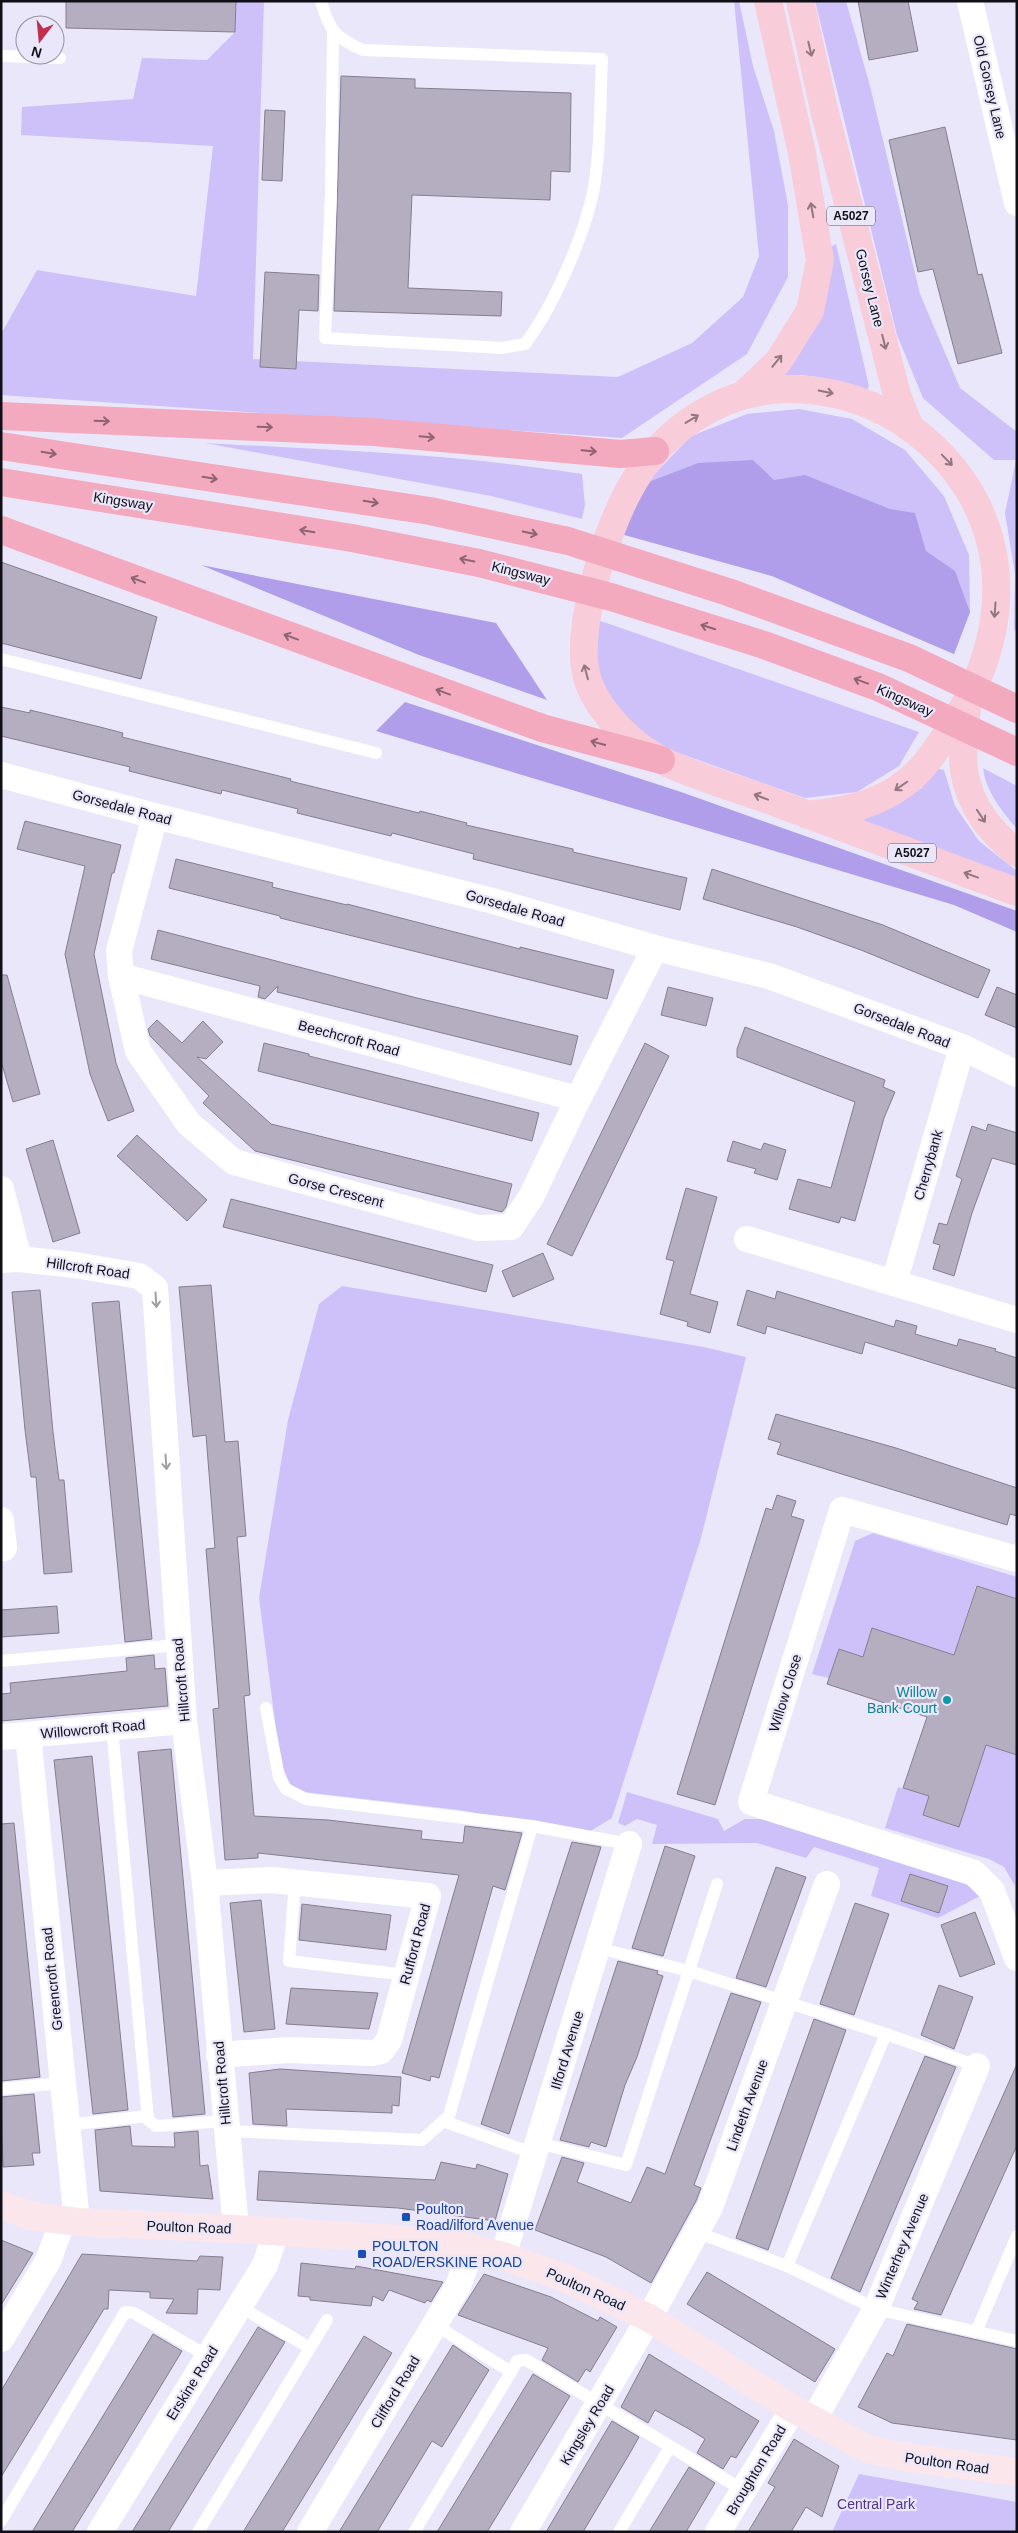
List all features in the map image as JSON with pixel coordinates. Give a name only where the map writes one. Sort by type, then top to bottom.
[{"type":"highway","points":[[1,416],[374,432],[620,454],[655,451]]},
{"type":"highway","points":[[1,446],[430,511],[568,541],[728,592],[909,658],[1017,709]]},
{"type":"highway","name":"Kingsway","points":[[1,482],[372,542],[479,562],[611,597],[764,645],[878,687],[1017,752]]},
{"type":"highway","points":[[1,530],[542,728],[662,760]]},
{"type":"main road","name":"A5027","points":[[743,395],[778,362],[810,311],[820,260],[802,153],[768,1]]},
{"type":"main road","name":"Gorsey Lane","points":[[800,1],[826,119],[897,396],[910,428]]},
{"type":"main road","points":[[782,389],[818,390],[850,397],[880,408],[934,446],[959,472],[977,503],[989,534],[995,572],[993,628],[987,652],[967,702],[935,752],[919,772],[900,787],[879,799],[840,812],[806,814],[662,760],[627,736],[606,712],[590,686],[582,659],[584,630],[611,527],[635,477],[655,451],[680,426],[714,406],[743,395],[782,389]]},
{"type":"main road","points":[[967,702],[964,771],[977,813],[996,836],[1017,853]]},
{"type":"main road","name":"A5027","points":[[806,814],[1017,892]]},
{"type":"main road","name":"Poulton Road","points":[[1,2205],[30,2216],[70,2221],[447,2242],[503,2256],[565,2278],[649,2318],[804,2414],[868,2449],[905,2457],[1017,2472]]},
{"type":"street","name":"Old Gorsey Lane","points":[[970,1],[1012,163],[1016,199]]},
{"type":"street","name":"Gorsedale Road","points":[[1,775],[492,901],[655,948],[770,976],[962,1047],[1017,1074]]},
{"type":"street","name":"Gorse Crescent","points":[[155,816],[120,951],[121,976],[138,1051],[189,1124],[234,1162],[478,1228],[511,1227],[532,1197],[578,1099],[655,948]]},
{"type":"street","name":"Beechcroft Road","points":[[121,976],[578,1099]]},
{"type":"street","name":"Cherrybank","points":[[894,1283],[962,1047]]},
{"type":"street","points":[[1,1190],[10,1259]]},
{"type":"street","points":[[747,1239],[1017,1320]]},
{"type":"street","name":"Hillcroft Road","points":[[10,1259],[75,1265],[139,1276],[155,1288],[184,1722],[204,1882],[236,2229]]},
{"type":"street","name":"Willow Close","points":[[1017,1559],[842,1510],[751,1802],[974,1873],[992,1890],[1017,1958]]},
{"type":"street","points":[[1,1520],[4,1548]]},
{"type":"street","name":"Willowcroft Road","points":[[1,1737],[184,1722]]},
{"type":"street","name":"Greencroft Road","points":[[28,1735],[67,2125],[70,2221]]},
{"type":"street","name":"Ilford Avenue","points":[[503,2256],[628,1844]]},
{"type":"street","name":"Rufford Road","points":[[204,1882],[295,1881],[428,1896],[389,2040],[381,2050],[365,2054],[288,2050],[220,2055]]},
{"type":"street","name":"Lindeth Avenue","points":[[649,2318],[710,2207],[827,1884]]},
{"type":"street","name":"Winterhey Avenue","points":[[804,2414],[876,2309],[977,2066]]},
{"type":"street","points":[[5,2325],[48,2261],[70,2221]]},
{"type":"street","name":"Erskine Road","points":[[100,2532],[265,2265],[276,2232]]},
{"type":"street","name":"Clifford Road","points":[[310,2532],[458,2286],[472,2248]]},
{"type":"street","name":"Kingsley Road","points":[[523,2532],[649,2318]]},
{"type":"street","name":"Broughton Road","points":[[718,2532],[743,2490],[804,2414]]},
{"type":"lane","points":[[321,1],[327,24],[333,31],[342,42],[363,50],[602,59],[596,174],[588,212],[566,269],[538,327],[525,344],[502,348],[325,338],[333,31]]},
{"type":"lane","points":[[1,56],[15,56]]},
{"type":"lane","points":[[1,659],[376,753]]},
{"type":"lane","points":[[1,1662],[178,1645]]},
{"type":"lane","points":[[266,1708],[279,1777],[286,1789],[306,1799],[532,1826],[628,1844]]},
{"type":"lane","points":[[112,1728],[148,2120],[156,2126],[226,2126],[422,2140],[449,2116],[532,1826]]},
{"type":"lane","points":[[295,1881],[289,1961],[406,1975]]},
{"type":"lane","points":[[443,2121],[537,2148],[626,2165],[717,1884]]},
{"type":"lane","points":[[598,1948],[689,1972],[886,2034],[977,2066]]},
{"type":"lane","points":[[787,2266],[886,2034]]},
{"type":"lane","points":[[1,2090],[63,2083]]},
{"type":"lane","points":[[67,2125],[148,2116]]},
{"type":"lane","points":[[696,2232],[787,2266],[876,2309],[1017,2340]]},
{"type":"lane","points":[[976,2332],[1017,2236]]},
{"type":"lane","points":[[240,2306],[310,2348]]},
{"type":"lane","points":[[1,2521],[125,2312],[134,2313],[208,2357]]},
{"type":"lane","points":[[198,2532],[327,2320]]},
{"type":"lane","points":[[435,2325],[510,2372]]},
{"type":"lane","points":[[414,2532],[518,2361],[526,2360],[743,2490]]},
{"type":"lane","points":[[619,2532],[670,2448]]},
{"type":"green space","points":[[236,1],[264,1],[253,359],[618,377],[692,343],[743,297],[759,256],[734,1],[739,1],[753,66],[774,131],[788,205],[788,277],[747,354],[622,438],[1,395],[1,334],[37,270],[196,296],[213,146],[21,135],[22,107],[133,99],[142,58],[207,60],[235,32]]},
{"type":"green space","points":[[815,1],[846,1],[870,86],[920,294],[960,388],[1017,432],[1017,629],[1014,630],[1015,574],[1005,513],[1016,460],[994,460],[923,398],[897,335]]},
{"type":"green space","points":[[836,244],[869,386],[867,390],[811,376],[776,376],[830,247]]},
{"type":"green space","points":[[799,409],[852,419],[905,450],[944,496],[969,555],[970,612],[954,654],[772,576],[621,534],[646,483],[691,436],[747,414]]},
{"type":"green space","points":[[205,443],[441,457],[582,474],[585,505],[582,519],[491,496]]},
{"type":"green space","points":[[598,620],[919,732],[899,766],[857,792],[805,798],[656,745],[620,723],[599,685],[593,647]]},
{"type":"green space","points":[[935,768],[944,770],[955,806],[979,841],[1017,871],[1017,878],[858,822],[893,806],[922,788]]},
{"type":"green space","points":[[983,768],[1017,786],[1017,829],[991,793]]},
{"type":"green space","points":[[342,1286],[704,1347],[746,1357],[701,1538],[612,1818],[587,1833],[459,1810],[303,1792],[290,1784],[280,1761],[259,1598],[288,1420],[319,1304]]},
{"type":"green space","points":[[873,1533],[1017,1577],[1017,1599],[976,1586],[954,1655],[863,1657],[839,1649],[829,1678],[812,1674],[855,1541]]},
{"type":"green space","points":[[986,1745],[1017,1755],[1015,1886],[1004,1867],[989,1859],[885,1828],[898,1787],[929,1796],[923,1815],[959,1827]]},
{"type":"green space","points":[[627,1792],[718,1819],[724,1831],[745,1819],[761,1819],[968,1881],[982,1895],[938,1918],[871,1896],[879,1868],[814,1847],[806,1858],[757,1843],[652,1844],[657,1825],[637,1819],[625,1826],[618,1823]]},
{"type":"green space","name":"Central Park","points":[[859,2474],[1017,2502],[1017,2532],[832,2532]]},
{"type":"shaded area","points":[[753,460],[774,480],[805,475],[890,509],[915,513],[926,551],[955,571],[970,612],[954,654],[772,576],[621,534],[646,483],[698,463]]},
{"type":"shaded area","points":[[201,565],[496,623],[547,700],[419,655]]},
{"type":"shaded area","points":[[405,702],[681,792],[1017,911],[1017,932],[954,905],[376,731]]},
{"type":"building","points":[[66,1],[236,1],[235,32],[66,28]]},
{"type":"building","points":[[858,1],[908,1],[918,51],[869,60]]},
{"type":"building","points":[[341,76],[415,79],[415,88],[571,93],[570,172],[551,171],[550,200],[412,195],[408,288],[502,292],[501,316],[334,311]]},
{"type":"building","points":[[265,110],[285,111],[282,181],[262,180]]},
{"type":"building","points":[[945,127],[978,275],[982,274],[1002,353],[958,364],[933,269],[918,272],[889,140]]},
{"type":"building","points":[[265,272],[319,275],[318,311],[299,310],[296,369],[260,367]]},
{"type":"building","points":[[1,562],[157,617],[141,679],[1,643]]},
{"type":"building","points":[[1,707],[30,713],[30,710],[100,727],[123,733],[122,737],[291,779],[290,781],[419,813],[420,811],[467,823],[466,825],[573,849],[573,852],[687,878],[680,910],[473,859],[474,854],[392,833],[391,836],[297,813],[298,809],[222,790],[221,794],[129,771],[130,767],[1,736]]},
{"type":"building","points":[[25,821],[121,845],[114,873],[112,873],[94,954],[116,1063],[134,1111],[108,1121],[90,1074],[65,954],[85,866],[17,849]]},
{"type":"building","points":[[176,859],[273,883],[272,887],[347,904],[520,949],[520,947],[614,970],[607,999],[280,918],[280,916],[169,888]]},
{"type":"building","points":[[712,869],[883,925],[990,970],[978,998],[861,950],[797,927],[703,899]]},
{"type":"building","points":[[158,930],[417,998],[578,1036],[571,1065],[277,992],[278,986],[265,999],[258,997],[260,986],[151,959]]},
{"type":"building","points":[[1,975],[7,975],[40,1094],[13,1102],[1,1061]]},
{"type":"building","points":[[668,987],[713,998],[706,1026],[661,1015]]},
{"type":"building","points":[[997,987],[1017,995],[1017,1028],[985,1015]]},
{"type":"building","points":[[157,1020],[182,1043],[203,1021],[223,1042],[206,1059],[197,1057],[271,1124],[512,1184],[506,1207],[502,1212],[255,1151],[203,1103],[209,1096],[150,1036],[148,1029]]},
{"type":"building","points":[[745,1027],[885,1080],[883,1087],[895,1092],[884,1118],[855,1221],[841,1217],[839,1223],[789,1209],[798,1179],[831,1188],[855,1102],[737,1057],[737,1049]]},
{"type":"building","points":[[264,1043],[539,1113],[532,1141],[258,1071]]},
{"type":"building","points":[[645,1043],[669,1056],[572,1256],[547,1244]]},
{"type":"building","points":[[988,1124],[1017,1133],[1017,1165],[992,1158],[972,1213],[954,1276],[933,1269],[940,1245],[933,1243],[939,1223],[947,1225],[962,1179],[956,1176],[972,1126],[986,1131]]},
{"type":"building","points":[[137,1135],[207,1200],[187,1221],[117,1156]]},
{"type":"building","points":[[53,1140],[80,1233],[53,1242],[26,1149]]},
{"type":"building","points":[[733,1141],[761,1150],[764,1143],[786,1150],[777,1180],[754,1173],[756,1169],[727,1161]]},
{"type":"building","points":[[686,1188],[717,1197],[690,1294],[718,1302],[710,1333],[687,1326],[688,1322],[660,1314],[674,1261],[666,1259]]},
{"type":"building","points":[[231,1199],[493,1265],[486,1292],[223,1227]]},
{"type":"building","points":[[543,1253],[554,1279],[513,1297],[502,1271]]},
{"type":"building","points":[[211,1285],[225,1442],[238,1441],[246,1536],[237,1537],[250,1695],[244,1696],[254,1816],[328,1820],[422,1831],[421,1839],[463,1843],[465,1826],[522,1833],[505,1890],[493,1886],[439,2078],[431,2076],[430,2081],[402,2073],[459,1875],[258,1853],[258,1858],[225,1860],[213,1709],[219,1708],[206,1549],[215,1548],[206,1435],[193,1437],[179,1287]]},
{"type":"building","points":[[40,1290],[53,1432],[59,1480],[64,1480],[72,1572],[44,1574],[36,1477],[31,1477],[12,1292]]},
{"type":"building","points":[[747,1290],[775,1299],[777,1291],[894,1327],[896,1320],[917,1326],[915,1334],[957,1346],[959,1339],[996,1349],[995,1351],[1017,1358],[1017,1389],[865,1342],[862,1354],[767,1326],[765,1334],[737,1325]]},
{"type":"building","points":[[119,1301],[152,1639],[125,1642],[92,1303]]},
{"type":"building","points":[[776,1414],[896,1448],[1017,1488],[1017,1516],[1010,1514],[1007,1525],[777,1454],[781,1443],[768,1439]]},
{"type":"building","points":[[777,1495],[796,1501],[791,1516],[804,1520],[715,1805],[677,1794],[766,1508],[772,1510]]},
{"type":"building","name":"Willow Bank Court","points":[[977,1586],[1017,1599],[1017,1755],[986,1745],[959,1827],[923,1815],[929,1796],[903,1788],[927,1717],[827,1684],[839,1649],[863,1657],[872,1628],[954,1655]]},
{"type":"building","points":[[57,1606],[59,1633],[1,1637],[1,1610]]},
{"type":"building","points":[[154,1655],[155,1669],[165,1668],[168,1706],[1,1721],[1,1694],[11,1693],[10,1683],[127,1671],[126,1658]]},
{"type":"building","points":[[171,1749],[205,2114],[173,2117],[138,1752]]},
{"type":"building","points":[[92,1756],[128,2110],[93,2114],[54,1760]]},
{"type":"building","points":[[14,1823],[40,2077],[1,2081],[1,1824]]},
{"type":"building","points":[[572,1842],[601,1847],[509,2134],[481,2124]]},
{"type":"building","points":[[665,1846],[695,1856],[663,1956],[632,1948]]},
{"type":"building","points":[[776,1867],[806,1877],[766,1987],[736,1978]]},
{"type":"building","points":[[910,1874],[948,1886],[939,1913],[901,1901]]},
{"type":"building","points":[[261,1900],[275,2029],[244,2032],[230,1903]]},
{"type":"building","points":[[855,1903],[889,1914],[854,2015],[820,2004]]},
{"type":"building","points":[[302,1904],[391,1915],[386,1950],[299,1940]]},
{"type":"building","points":[[975,1912],[995,1964],[960,1977],[941,1925]]},
{"type":"building","points":[[618,1961],[658,1971],[657,1974],[663,1976],[637,2057],[625,2085],[606,2147],[591,2142],[589,2147],[560,2140]]},
{"type":"building","points":[[939,1985],[973,1997],[954,2049],[921,2035]]},
{"type":"building","points":[[291,1988],[378,1993],[369,2029],[286,2024]]},
{"type":"building","points":[[731,1993],[761,2002],[694,2185],[701,2188],[696,2201],[651,2283],[606,2257],[535,2230],[562,2157],[584,2163],[577,2182],[631,2203],[647,2167],[665,2174]]},
{"type":"building","points":[[814,2019],[846,2030],[768,2250],[736,2238]]},
{"type":"building","points":[[925,2056],[956,2067],[860,2292],[831,2278]]},
{"type":"building","points":[[1017,2064],[1017,2145],[941,2315],[914,2309],[918,2302],[912,2299]]},
{"type":"building","points":[[280,2069],[401,2077],[399,2106],[392,2105],[392,2113],[286,2109],[287,2126],[253,2124],[249,2073]]},
{"type":"building","points":[[34,2094],[40,2153],[32,2153],[34,2165],[3,2167],[1,2097]]},
{"type":"building","points":[[130,2126],[132,2146],[175,2147],[174,2133],[198,2131],[200,2166],[208,2165],[213,2199],[100,2191],[95,2130]]},
{"type":"building","points":[[441,2162],[476,2169],[477,2164],[508,2174],[495,2221],[398,2208],[257,2200],[259,2171],[435,2180]]},
{"type":"building","points":[[1,2240],[33,2253],[1,2305]]},
{"type":"building","points":[[82,2254],[197,2261],[200,2256],[223,2257],[220,2290],[198,2289],[197,2314],[166,2313],[174,2299],[150,2298],[150,2292],[109,2290],[108,2309],[104,2309],[1,2477],[1,2391]]},
{"type":"building","points":[[301,2263],[355,2269],[356,2266],[443,2282],[431,2302],[427,2300],[425,2303],[389,2290],[383,2301],[373,2296],[371,2306],[310,2300],[310,2297],[298,2296]]},
{"type":"building","points":[[707,2272],[835,2349],[815,2382],[687,2304]]},
{"type":"building","points":[[484,2274],[551,2297],[598,2321],[600,2317],[617,2327],[590,2372],[586,2369],[578,2382],[542,2360],[548,2348],[458,2315]]},
{"type":"building","points":[[907,2324],[1017,2349],[1017,2440],[892,2423],[858,2407],[887,2353],[893,2356]]},
{"type":"building","points":[[258,2327],[285,2342],[168,2532],[132,2532]]},
{"type":"building","points":[[153,2334],[182,2351],[101,2485],[72,2532],[32,2532]]},
{"type":"building","points":[[364,2336],[392,2353],[282,2532],[243,2532]]},
{"type":"building","points":[[453,2345],[489,2370],[442,2447],[432,2441],[377,2532],[339,2532]]},
{"type":"building","points":[[649,2354],[759,2421],[736,2458],[731,2456],[723,2469],[697,2453],[705,2439],[689,2429],[655,2410],[648,2423],[621,2407]]},
{"type":"building","points":[[533,2374],[570,2396],[487,2532],[437,2532]]},
{"type":"building","points":[[612,2421],[639,2437],[630,2453],[583,2532],[546,2532]]},
{"type":"building","points":[[794,2439],[839,2466],[822,2517],[806,2507],[791,2532],[748,2532],[775,2487],[768,2483]]},
{"type":"building","points":[[689,2467],[715,2483],[686,2532],[649,2532]]},
{"type":"place","name":"Willow Bank Court","points":[[947,1700]]},
{"type":"place","name":"Poulton Road/ilford Avenue","points":[[406,2217]]},
{"type":"place","name":"POULTON ROAD/ERSKINE ROAD","points":[[362,2254]]}]
